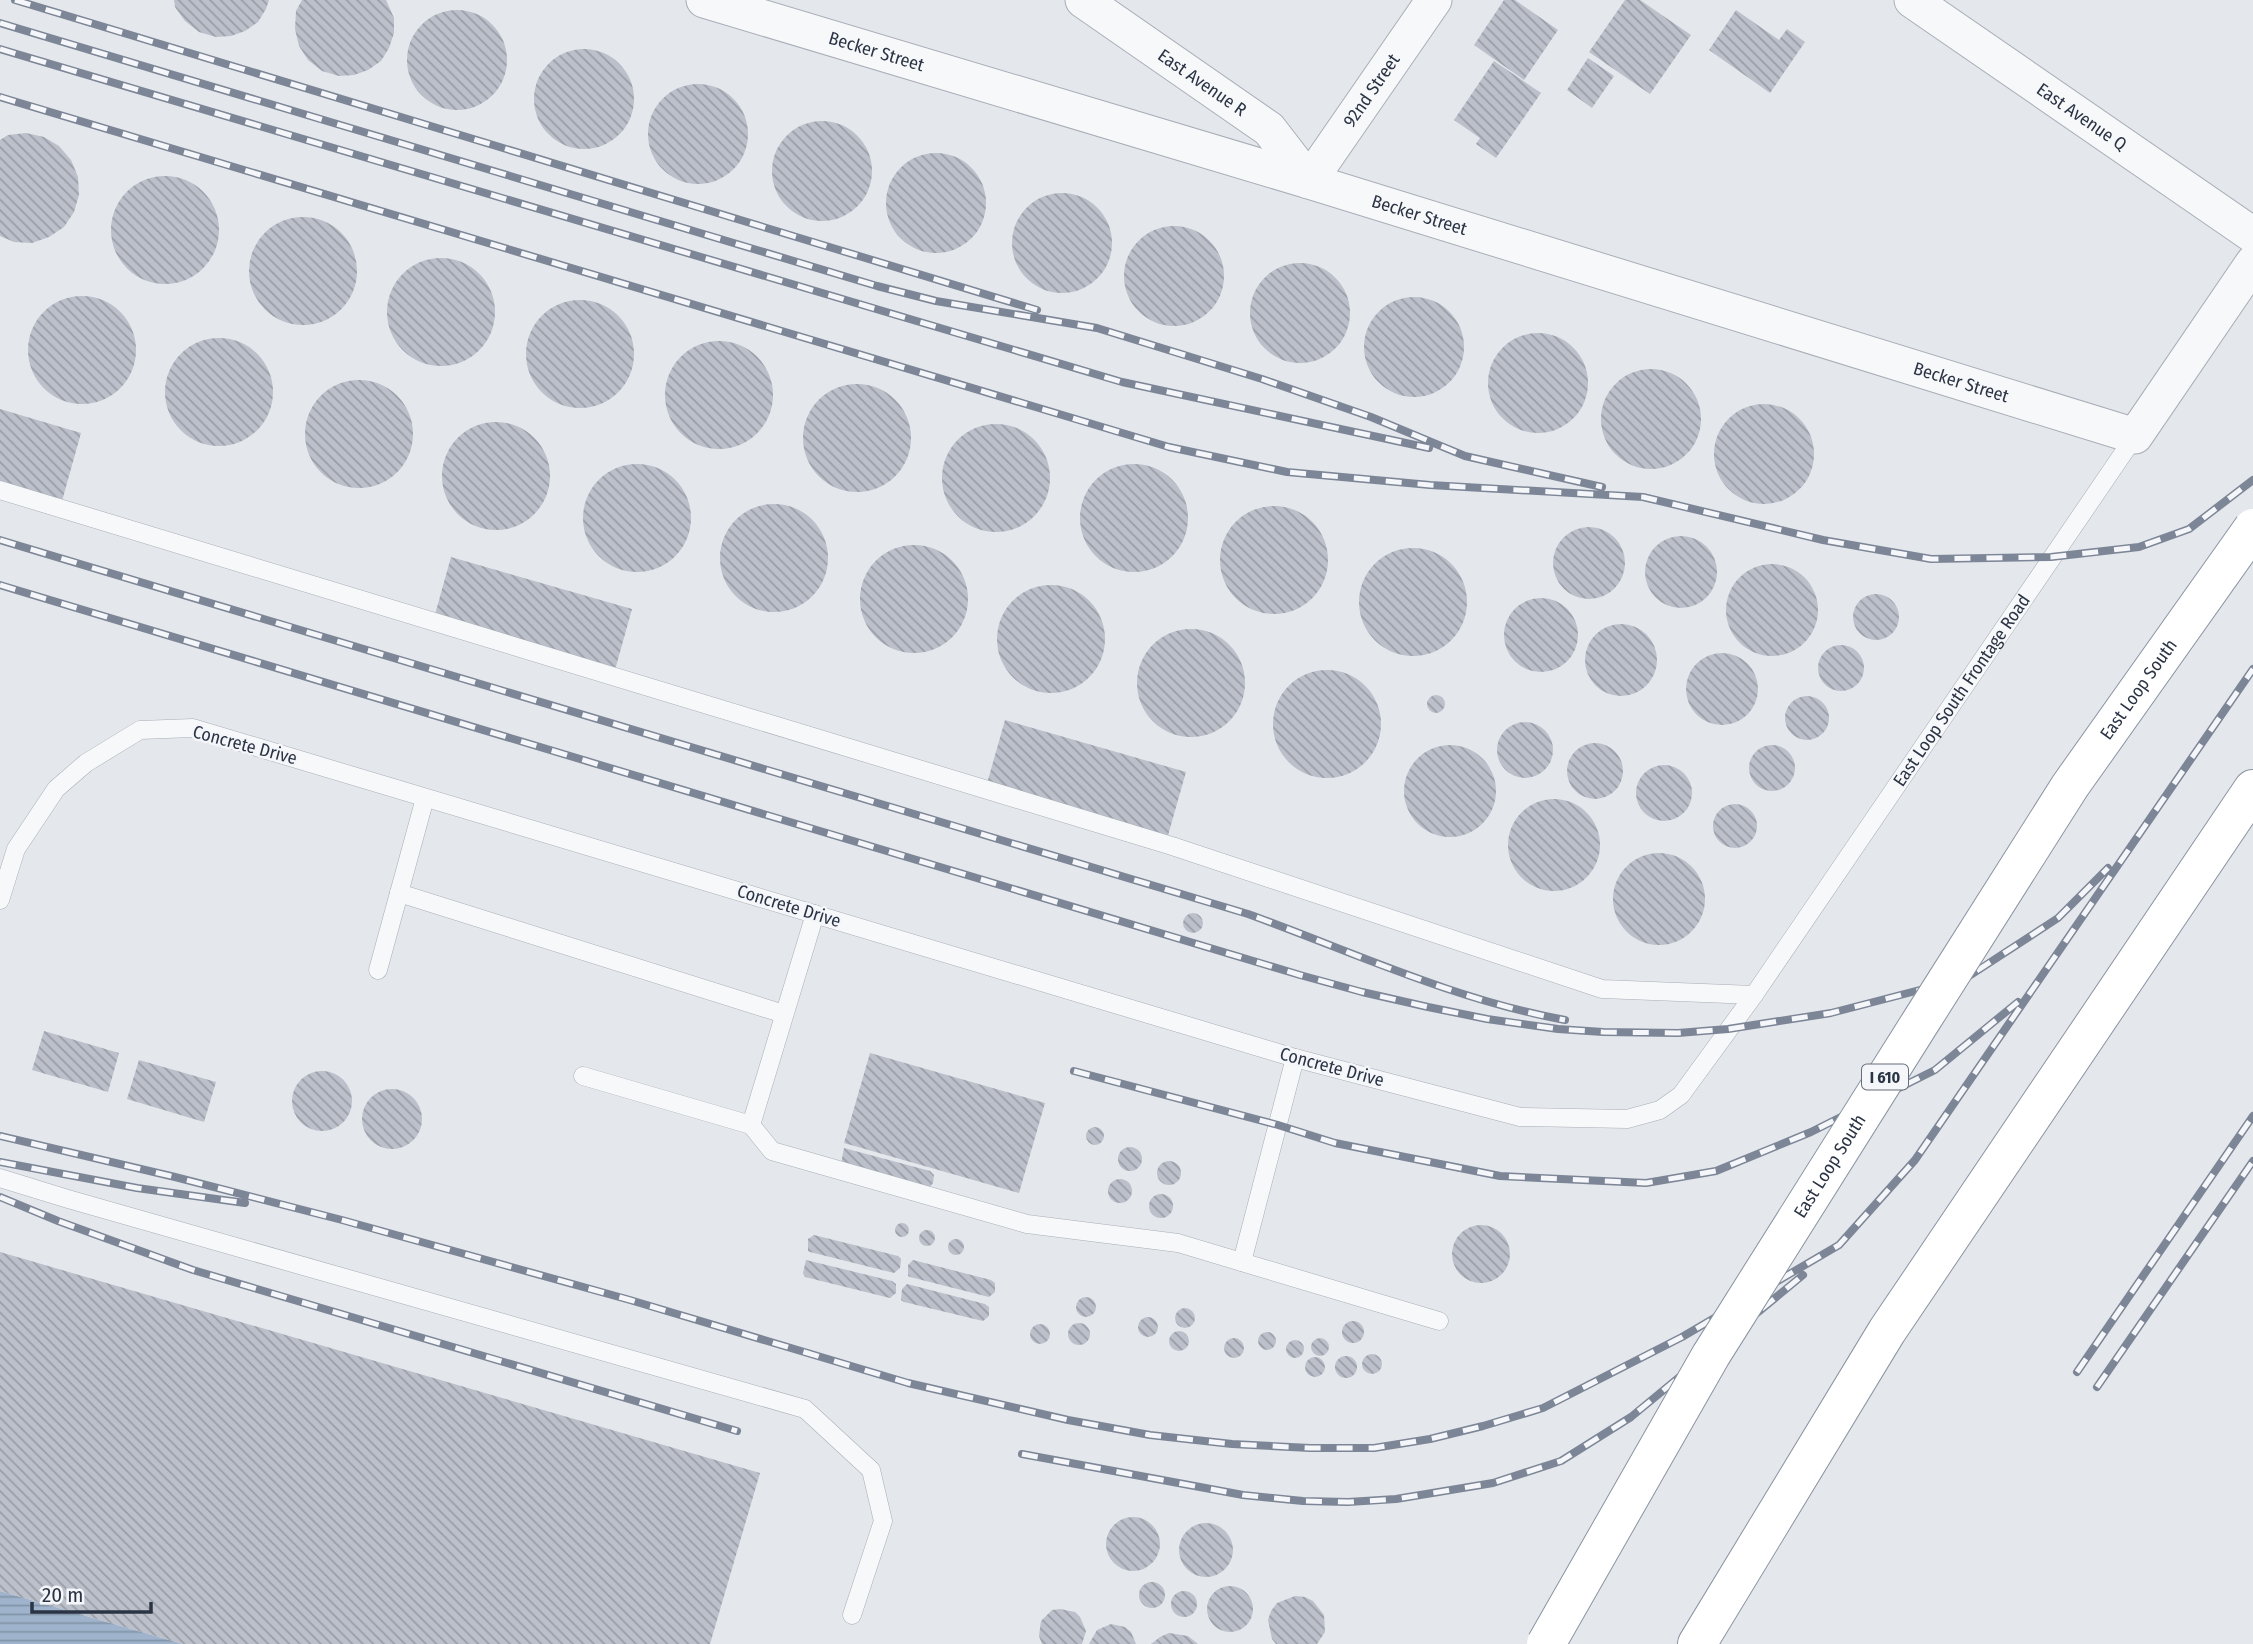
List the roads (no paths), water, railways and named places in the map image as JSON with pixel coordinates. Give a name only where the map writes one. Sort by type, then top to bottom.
[{"type":"highway","points":[[2224,568],[2253,521]]},
{"type":"highway","name":"East Loop South","points":[[1546,1644],[1712,1355],[1923,1018],[2070,786],[2253,528]]},
{"type":"highway","points":[[1697,1644],[1886,1331],[2253,789]]},
{"type":"street","name":"Becker Street","points":[[704,0],[1309,181],[2135,436]]},
{"type":"street","name":"East Avenue R","points":[[1083,0],[1269,129],[1309,181]]},
{"type":"street","name":"92nd Street","points":[[1309,181],[1434,0]]},
{"type":"street","name":"East Avenue Q","points":[[1912,0],[2253,235]]},
{"type":"street","name":"East Loop South Frontage Road","points":[[2135,436],[2253,263]]},
{"type":"lane","name":"East Loop South Frontage Road","points":[[1660,1110],[1681,1096],[1754,995],[2135,436]]},
{"type":"lane","points":[[0,490],[1172,846],[1602,989],[1754,995]]},
{"type":"lane","name":"Concrete Drive","points":[[0,900],[16,849],[56,789],[86,763],[140,730],[193,728],[1295,1058],[1520,1117],[1627,1119],[1660,1110]]},
{"type":"lane","points":[[378,970],[425,798]]},
{"type":"lane","points":[[399,893],[784,1014]]},
{"type":"lane","points":[[751,1125],[815,914]]},
{"type":"lane","points":[[1242,1262],[1295,1058]]},
{"type":"lane","points":[[583,1076],[751,1125],[772,1151],[1027,1224],[1178,1243],[1439,1321]]},
{"type":"lane","points":[[0,1178],[805,1409],[871,1470],[883,1521],[852,1615]]},
{"type":"water","points":[[0,1591],[183,1644],[0,1644]]},
{"type":"railway","points":[[15,0],[1037,310]]},
{"type":"railway","points":[[0,23],[877,286],[936,301],[1097,328],[1262,379],[1371,417],[1465,456],[1602,487]]},
{"type":"railway","points":[[0,49],[1122,382],[1429,448]]},
{"type":"railway","points":[[0,97],[1169,447],[1287,472],[1430,485],[1643,497],[1823,540],[1931,559],[2051,557],[2139,547],[2189,529],[2253,480]]},
{"type":"railway","points":[[0,540],[1248,914],[1444,988],[1565,1020]]},
{"type":"railway","points":[[0,585],[1300,975],[1428,1007],[1558,1029],[1678,1033],[1728,1029],[1831,1013],[1966,978],[2058,918],[2108,868]]},
{"type":"railway","points":[[0,1136],[342,1220],[630,1300],[908,1383],[1068,1420],[1150,1435],[1232,1444],[1374,1448],[1430,1439],[1543,1408],[1682,1337],[1839,1245],[1915,1160],[2253,669]]},
{"type":"railway","points":[[1074,1071],[1278,1125],[1335,1143],[1500,1176],[1646,1183],[1716,1171],[1811,1132],[1935,1070],[2018,1002]]},
{"type":"railway","points":[[2077,1372],[2253,1116]]},
{"type":"railway","points":[[2097,1387],[2253,1161]]},
{"type":"railway","points":[[0,1162],[137,1188],[245,1203]]},
{"type":"railway","points":[[0,1197],[193,1270],[737,1431]]},
{"type":"railway","points":[[1022,1454],[1243,1495],[1303,1501],[1396,1499],[1493,1483],[1561,1461],[1631,1417],[1803,1275]]}]
